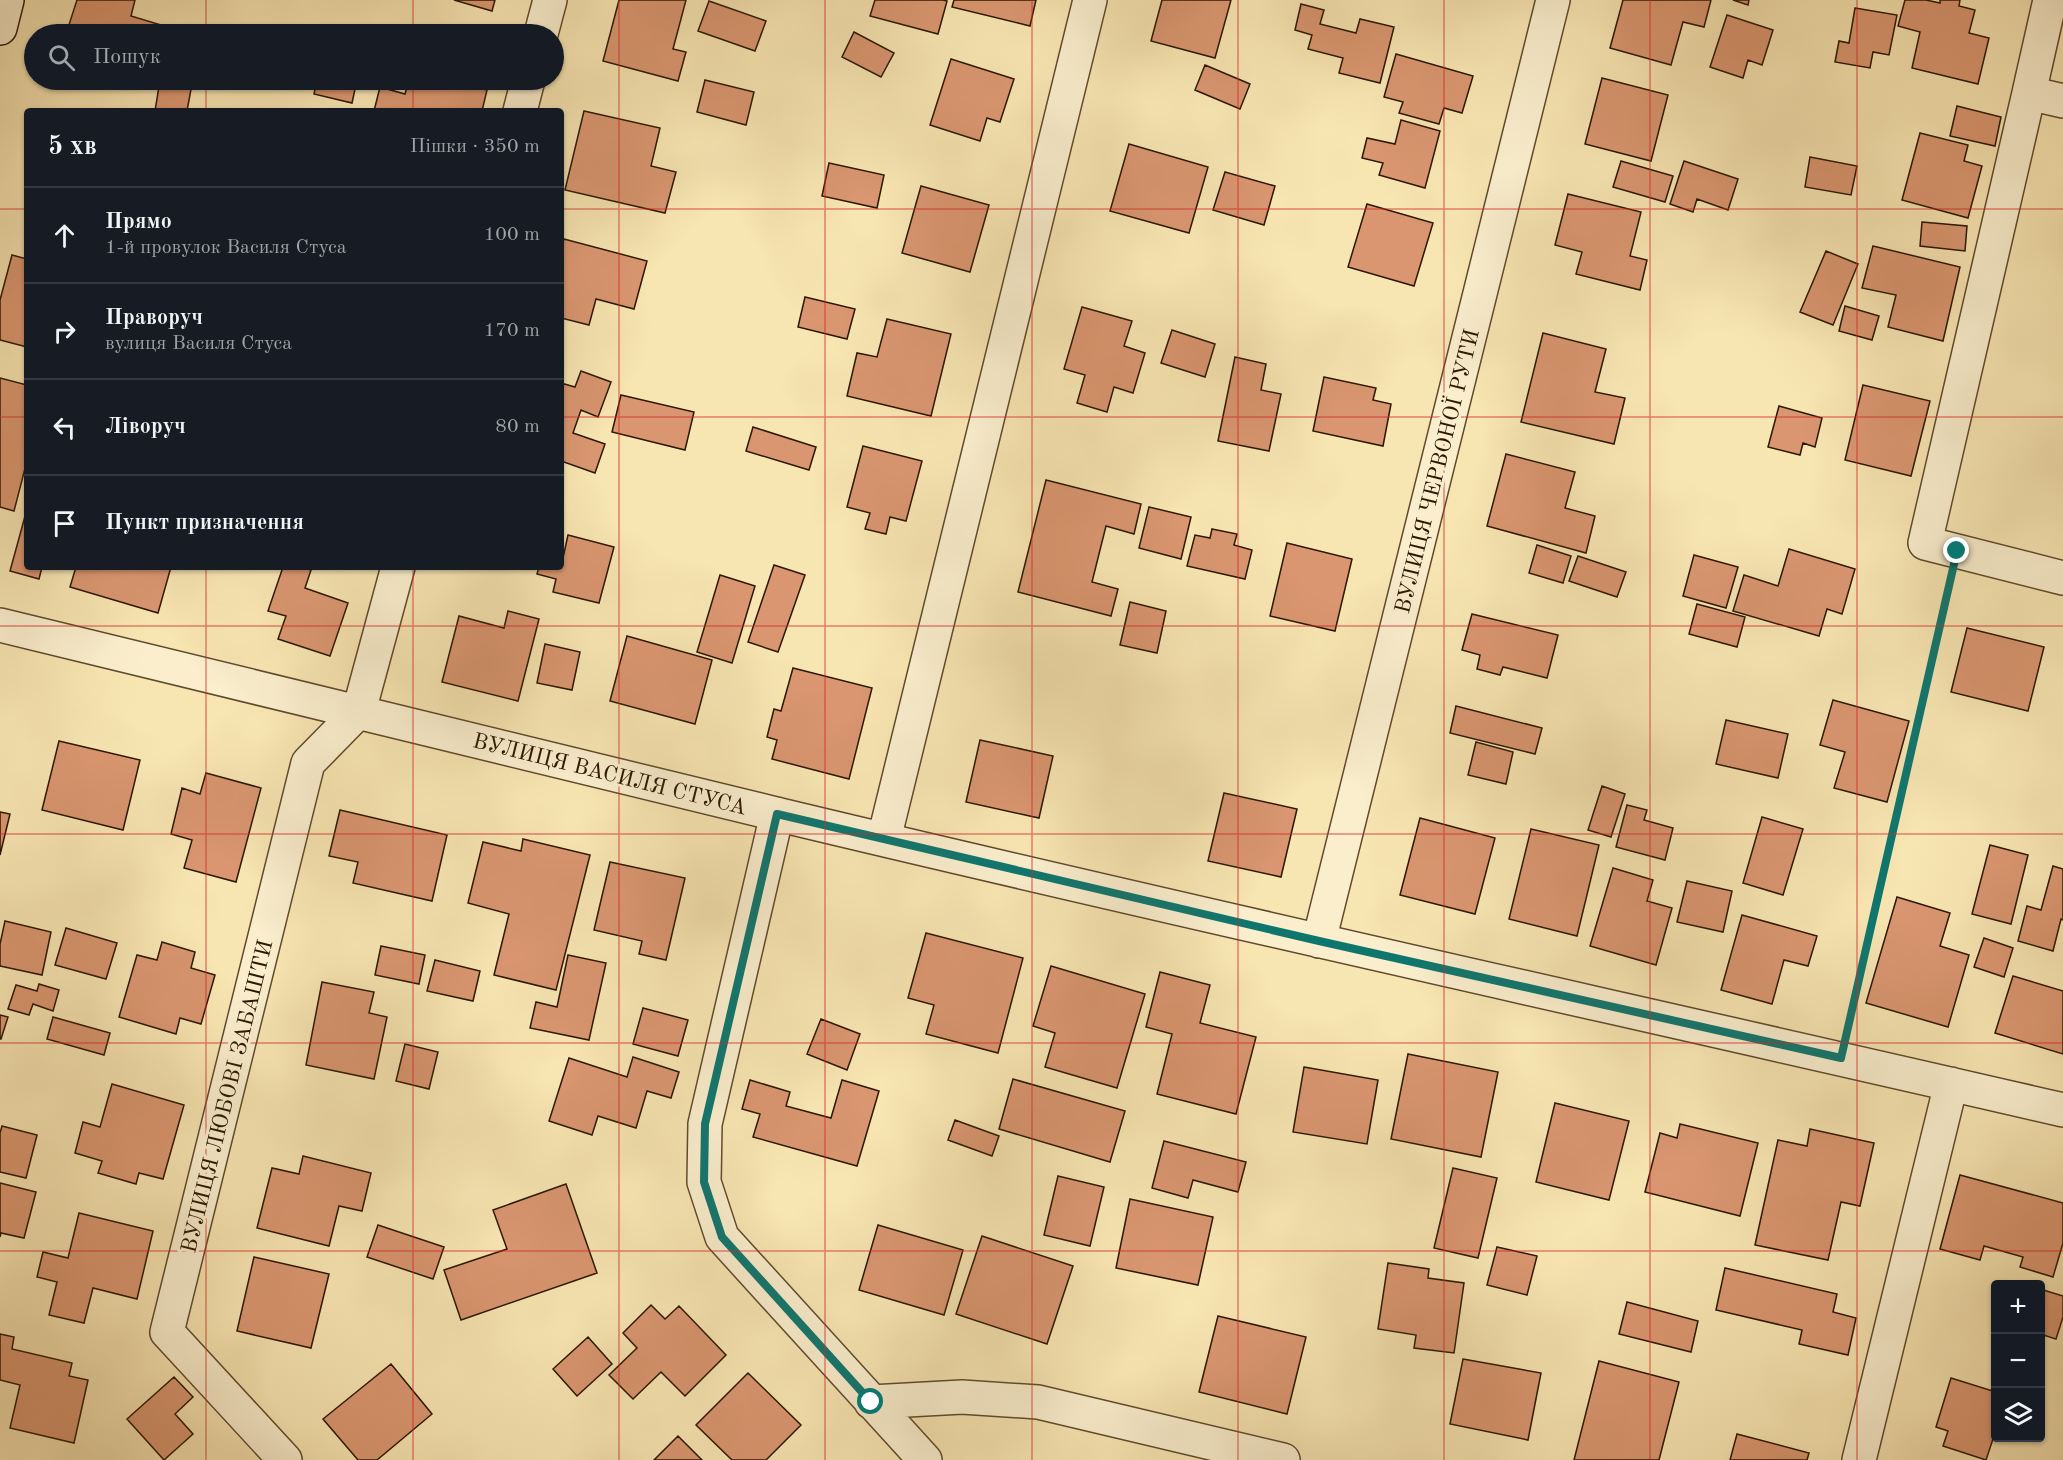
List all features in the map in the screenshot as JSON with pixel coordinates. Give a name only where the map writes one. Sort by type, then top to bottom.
[{"type":"street","points":[[0,28],[7,0]]},
{"type":"street","points":[[544,24],[550,0]]},
{"type":"street","points":[[884,839],[1090,0]]},
{"type":"street","name":"ВУЛИЦЯ ЧЕРВОНОЇ РУТИ","points":[[1319,941],[1553,0]]},
{"type":"street","points":[[2050,0],[1925,543],[2063,578]]},
{"type":"street","points":[[521,108],[525,90]]},
{"type":"street","points":[[2029,93],[2063,101]]},
{"type":"street","points":[[359,711],[397,570]]},
{"type":"street","name":"ВУЛИЦЯ ВАСИЛЯ СТУСА","points":[[0,625],[777,814],[1319,941],[2063,1110]]},
{"type":"street","name":"ВУЛИЦЯ ЛЮБОВІ ЗАБАШТИ","points":[[285,1460],[167,1332],[308,763],[359,711]]},
{"type":"street","points":[[777,814],[705,1124],[704,1182],[722,1237],[925,1460]]},
{"type":"street","points":[[1859,1460],[1951,1084]]},
{"type":"street","points":[[871,1402],[962,1396],[1038,1402],[1284,1460]]},
{"type":"path","points":[[1841,1058],[1957,551]]},
{"type":"building","points":[[77,0],[135,0],[131,16],[158,24],[69,24]]},
{"type":"building","points":[[454,0],[495,0],[492,11]]},
{"type":"building","points":[[619,0],[686,0],[673,49],[686,52],[678,81],[603,61]]},
{"type":"building","points":[[875,0],[947,1],[938,34],[870,16]]},
{"type":"building","points":[[954,0],[1036,0],[1030,26],[952,7]]},
{"type":"building","points":[[1162,0],[1231,0],[1215,58],[1151,41]]},
{"type":"building","points":[[1623,0],[1711,0],[1704,27],[1683,22],[1671,65],[1610,48]]},
{"type":"building","points":[[1733,0],[1749,0],[1748,5]]},
{"type":"building","points":[[1905,0],[1940,3],[1940,0],[1960,0],[1959,6],[1975,10],[1969,33],[1989,38],[1978,84],[1912,68],[1920,32],[1898,26]]},
{"type":"building","points":[[709,1],[766,21],[755,51],[698,31]]},
{"type":"building","points":[[1301,4],[1324,10],[1320,24],[1356,33],[1360,19],[1394,27],[1380,83],[1339,73],[1343,58],[1308,49],[1312,35],[1295,30]]},
{"type":"building","points":[[1855,8],[1897,15],[1889,55],[1873,52],[1870,68],[1835,62],[1839,41],[1849,43]]},
{"type":"building","points":[[1727,15],[1773,30],[1762,65],[1748,60],[1743,78],[1710,67]]},
{"type":"building","points":[[854,32],[894,53],[881,77],[842,57]]},
{"type":"building","points":[[1396,54],[1473,76],[1462,113],[1444,108],[1439,124],[1399,113],[1403,102],[1384,97]]},
{"type":"building","points":[[951,59],[1014,79],[1000,122],[987,118],[980,141],[930,125]]},
{"type":"building","points":[[1205,65],[1250,84],[1240,109],[1195,90]]},
{"type":"building","points":[[1602,78],[1668,95],[1651,161],[1585,144]]},
{"type":"building","points":[[705,80],[754,92],[746,125],[697,112]]},
{"type":"building","points":[[158,90],[191,90],[188,108],[155,108]]},
{"type":"building","points":[[315,90],[355,90],[352,103],[314,94]]},
{"type":"building","points":[[379,90],[405,94],[406,90],[487,90],[483,108],[375,108]]},
{"type":"building","points":[[1957,106],[2001,117],[1995,146],[1950,136]]},
{"type":"building","points":[[584,111],[660,128],[651,166],[676,172],[665,213],[565,190]]},
{"type":"building","points":[[1401,120],[1440,131],[1425,188],[1379,175],[1383,163],[1362,158],[1367,138],[1395,144]]},
{"type":"building","points":[[1920,133],[1968,145],[1964,161],[1982,166],[1968,218],[1902,200]]},
{"type":"building","points":[[1129,144],[1208,167],[1189,233],[1110,211]]},
{"type":"building","points":[[1810,157],[1857,166],[1851,195],[1805,187]]},
{"type":"building","points":[[1621,161],[1673,176],[1665,202],[1613,187]]},
{"type":"building","points":[[1684,161],[1738,179],[1728,210],[1697,199],[1693,212],[1670,204]]},
{"type":"building","points":[[829,163],[884,175],[877,208],[822,196]]},
{"type":"building","points":[[1225,172],[1275,186],[1264,225],[1213,210]]},
{"type":"building","points":[[921,186],[989,205],[970,272],[902,253]]},
{"type":"building","points":[[1568,194],[1641,212],[1630,256],[1647,260],[1640,290],[1576,274],[1582,252],[1555,245]]},
{"type":"building","points":[[1367,204],[1433,223],[1414,286],[1348,267]]},
{"type":"building","points":[[1922,222],[1967,226],[1965,251],[1920,246]]},
{"type":"building","points":[[564,239],[647,261],[634,309],[596,299],[589,325],[564,319]]},
{"type":"building","points":[[1873,246],[1960,267],[1943,341],[1888,327],[1896,295],[1862,288]]},
{"type":"building","points":[[1826,251],[1858,264],[1833,325],[1800,312]]},
{"type":"building","points":[[12,255],[24,258],[24,346],[0,340],[0,300]]},
{"type":"building","points":[[805,297],[855,309],[847,339],[798,327]]},
{"type":"building","points":[[1845,306],[1879,316],[1872,340],[1839,331]]},
{"type":"building","points":[[1082,307],[1132,321],[1124,346],[1145,353],[1133,393],[1114,387],[1107,412],[1077,403],[1085,375],[1064,369]]},
{"type":"building","points":[[887,319],[951,334],[931,416],[847,396],[857,353],[877,357]]},
{"type":"building","points":[[1172,330],[1215,344],[1205,377],[1161,363]]},
{"type":"building","points":[[1543,333],[1606,349],[1595,392],[1625,398],[1614,444],[1521,422]]},
{"type":"building","points":[[1235,357],[1266,364],[1261,390],[1281,394],[1269,451],[1218,441]]},
{"type":"building","points":[[581,371],[611,382],[598,417],[581,410],[573,433],[605,444],[595,473],[564,462],[564,384],[575,387]]},
{"type":"building","points":[[1324,377],[1376,388],[1373,400],[1391,404],[1383,446],[1313,431]]},
{"type":"building","points":[[0,378],[24,384],[24,473],[14,511],[0,507]]},
{"type":"building","points":[[1863,385],[1930,401],[1911,476],[1845,460]]},
{"type":"building","points":[[621,395],[694,412],[685,450],[612,432]]},
{"type":"building","points":[[1779,406],[1822,418],[1815,447],[1803,443],[1800,455],[1768,447]]},
{"type":"building","points":[[753,427],[816,447],[809,470],[746,451]]},
{"type":"building","points":[[863,446],[922,461],[906,521],[890,517],[886,534],[865,529],[870,513],[847,507]]},
{"type":"building","points":[[1506,454],[1575,472],[1565,508],[1595,516],[1586,553],[1487,526]]},
{"type":"building","points":[[1046,480],[1141,504],[1134,534],[1106,526],[1092,582],[1118,589],[1111,616],[1018,592]]},
{"type":"building","points":[[1149,507],[1191,517],[1181,559],[1139,548]]},
{"type":"building","points":[[24,520],[24,570],[41,570],[39,579],[10,571]]},
{"type":"building","points":[[1212,529],[1237,534],[1234,545],[1252,550],[1245,579],[1187,566],[1195,535],[1210,538]]},
{"type":"building","points":[[568,535],[614,547],[599,603],[553,592],[556,579],[537,574],[538,570],[564,570],[564,553]]},
{"type":"building","points":[[1287,543],[1352,559],[1335,631],[1270,616]]},
{"type":"building","points":[[1537,545],[1571,556],[1563,583],[1529,573]]},
{"type":"building","points":[[1789,549],[1855,569],[1842,614],[1827,609],[1819,636],[1733,611],[1744,575],[1778,586]]},
{"type":"building","points":[[1694,555],[1738,567],[1726,608],[1683,596]]},
{"type":"building","points":[[1578,556],[1626,572],[1617,597],[1569,581]]},
{"type":"building","points":[[774,565],[805,575],[778,652],[748,642]]},
{"type":"building","points":[[75,570],[170,570],[158,613],[70,587]]},
{"type":"building","points":[[282,570],[311,570],[305,588],[348,603],[330,656],[278,639],[286,616],[268,611]]},
{"type":"building","points":[[720,575],[755,586],[732,663],[697,652]]},
{"type":"building","points":[[1130,602],[1166,611],[1157,653],[1120,645]]},
{"type":"building","points":[[1697,604],[1745,617],[1737,647],[1689,634]]},
{"type":"building","points":[[508,611],[539,619],[518,701],[442,682],[459,616],[504,628]]},
{"type":"building","points":[[1472,614],[1558,635],[1547,678],[1503,667],[1500,675],[1477,669],[1480,655],[1462,650]]},
{"type":"building","points":[[1967,628],[2044,647],[2028,711],[1951,692]]},
{"type":"building","points":[[627,636],[712,660],[695,724],[610,701]]},
{"type":"building","points":[[545,644],[580,652],[572,690],[537,683]]},
{"type":"building","points":[[793,668],[872,688],[849,779],[772,759],[777,740],[767,737],[774,709],[781,711]]},
{"type":"building","points":[[1833,700],[1909,721],[1887,802],[1834,788],[1845,752],[1820,745]]},
{"type":"building","points":[[1456,706],[1542,728],[1535,754],[1450,733]]},
{"type":"building","points":[[1726,720],[1788,734],[1778,778],[1716,764]]},
{"type":"building","points":[[980,740],[1053,756],[1039,818],[966,802]]},
{"type":"building","points":[[59,741],[140,760],[123,830],[42,810]]},
{"type":"building","points":[[1476,742],[1513,752],[1506,784],[1468,775]]},
{"type":"building","points":[[206,773],[261,788],[236,882],[184,868],[192,840],[171,834],[182,788],[200,794]]},
{"type":"building","points":[[1602,786],[1625,794],[1611,837],[1588,830]]},
{"type":"building","points":[[1224,793],[1297,809],[1281,877],[1208,861]]},
{"type":"building","points":[[1627,805],[1647,810],[1644,820],[1673,828],[1665,860],[1616,847]]},
{"type":"building","points":[[340,810],[447,835],[432,901],[353,883],[358,862],[329,856]]},
{"type":"building","points":[[0,812],[10,814],[0,855]]},
{"type":"building","points":[[1762,817],[1803,829],[1783,895],[1743,883]]},
{"type":"building","points":[[1420,818],[1495,838],[1475,914],[1400,895]]},
{"type":"building","points":[[1531,829],[1599,845],[1577,936],[1509,919]]},
{"type":"building","points":[[523,839],[590,855],[556,990],[494,975],[509,914],[468,903],[483,842],[521,851]]},
{"type":"building","points":[[1990,845],[2028,855],[2011,924],[1972,914]]},
{"type":"building","points":[[610,862],[685,878],[666,960],[639,954],[642,941],[594,930]]},
{"type":"building","points":[[2053,866],[2063,869],[2063,920],[2061,919],[2053,951],[2018,941],[2027,906],[2041,910]]},
{"type":"building","points":[[1613,868],[1653,880],[1647,901],[1672,908],[1656,965],[1590,946]]},
{"type":"building","points":[[1687,881],[1732,891],[1723,932],[1677,922]]},
{"type":"building","points":[[1897,897],[1950,913],[1940,946],[1969,955],[1948,1027],[1866,1003]]},
{"type":"building","points":[[1742,915],[1817,936],[1808,966],[1784,960],[1772,1004],[1721,990]]},
{"type":"building","points":[[5,921],[51,932],[42,975],[0,966],[0,944]]},
{"type":"building","points":[[66,928],[117,943],[106,979],[55,965]]},
{"type":"building","points":[[926,933],[1023,958],[998,1053],[926,1034],[934,1005],[908,998]]},
{"type":"building","points":[[1984,938],[2013,948],[2004,977],[1974,967]]},
{"type":"building","points":[[162,942],[195,952],[191,968],[215,975],[201,1024],[180,1018],[176,1034],[119,1017],[137,955],[157,960]]},
{"type":"building","points":[[381,946],[425,955],[419,984],[375,975]]},
{"type":"building","points":[[568,955],[606,963],[589,1040],[530,1028],[536,1002],[557,1007]]},
{"type":"building","points":[[435,960],[480,971],[473,1001],[427,991]]},
{"type":"building","points":[[1051,966],[1145,994],[1117,1088],[1045,1067],[1055,1033],[1033,1026]]},
{"type":"building","points":[[1160,972],[1210,985],[1200,1023],[1256,1037],[1236,1114],[1157,1094],[1172,1034],[1146,1027]]},
{"type":"building","points":[[2013,976],[2063,991],[2063,1054],[1995,1033]]},
{"type":"building","points":[[322,982],[374,992],[369,1013],[387,1017],[374,1079],[306,1065]]},
{"type":"building","points":[[39,984],[59,990],[53,1011],[33,1004],[29,1015],[8,1009],[16,985],[37,991]]},
{"type":"building","points":[[643,1008],[688,1020],[678,1056],[633,1044]]},
{"type":"building","points":[[0,1015],[8,1017],[1,1039],[0,1039]]},
{"type":"building","points":[[53,1017],[110,1033],[104,1055],[47,1039]]},
{"type":"building","points":[[821,1019],[860,1034],[847,1070],[807,1054]]},
{"type":"building","points":[[405,1044],[438,1052],[429,1089],[396,1081]]},
{"type":"building","points":[[1408,1054],[1498,1072],[1481,1157],[1391,1139]]},
{"type":"building","points":[[633,1057],[679,1072],[671,1098],[647,1091],[636,1128],[598,1116],[592,1135],[549,1121],[569,1058],[627,1077]]},
{"type":"building","points":[[1304,1067],[1378,1080],[1367,1144],[1293,1132]]},
{"type":"building","points":[[1013,1079],[1125,1111],[1110,1162],[999,1129]]},
{"type":"building","points":[[750,1080],[790,1092],[786,1106],[831,1118],[842,1080],[879,1091],[857,1166],[753,1137],[760,1114],[742,1109]]},
{"type":"building","points":[[112,1084],[184,1105],[163,1179],[139,1173],[136,1184],[98,1173],[102,1161],[75,1153],[83,1122],[100,1127]]},
{"type":"building","points":[[1555,1103],[1629,1121],[1609,1200],[1536,1182]]},
{"type":"building","points":[[955,1120],[999,1136],[992,1156],[948,1140]]},
{"type":"building","points":[[1680,1124],[1758,1143],[1740,1216],[1645,1192],[1660,1133],[1677,1138]]},
{"type":"building","points":[[2,1126],[37,1135],[26,1178],[0,1172]]},
{"type":"building","points":[[1810,1129],[1874,1143],[1860,1206],[1841,1202],[1828,1260],[1755,1245],[1778,1140],[1807,1146]]},
{"type":"building","points":[[1164,1141],[1246,1162],[1238,1192],[1193,1180],[1188,1198],[1152,1188]]},
{"type":"building","points":[[303,1156],[371,1173],[362,1211],[339,1206],[329,1246],[257,1228],[272,1168],[299,1174]]},
{"type":"building","points":[[1453,1168],[1497,1178],[1478,1258],[1434,1248]]},
{"type":"building","points":[[1960,1175],[2063,1203],[2063,1243],[2053,1277],[2020,1267],[2023,1257],[1984,1246],[1980,1260],[1940,1249]]},
{"type":"building","points":[[1058,1176],[1104,1187],[1090,1246],[1044,1235]]},
{"type":"building","points":[[0,1183],[36,1192],[24,1238],[1,1233],[0,1237]]},
{"type":"building","points":[[566,1184],[597,1273],[461,1320],[444,1270],[507,1249],[493,1210]]},
{"type":"building","points":[[1130,1199],[1213,1217],[1198,1285],[1116,1268]]},
{"type":"building","points":[[79,1213],[153,1231],[137,1299],[93,1288],[84,1323],[49,1315],[57,1282],[37,1277],[43,1252],[68,1258]]},
{"type":"building","points":[[378,1225],[444,1247],[433,1279],[367,1257]]},
{"type":"building","points":[[878,1225],[963,1250],[944,1315],[859,1290]]},
{"type":"building","points":[[982,1236],[1073,1266],[1047,1344],[956,1314]]},
{"type":"building","points":[[1497,1247],[1537,1256],[1527,1295],[1487,1285]]},
{"type":"building","points":[[254,1257],[329,1274],[311,1348],[237,1331]]},
{"type":"building","points":[[1388,1263],[1429,1269],[1428,1278],[1464,1283],[1454,1353],[1414,1348],[1416,1335],[1378,1329]]},
{"type":"building","points":[[1725,1268],[1837,1294],[1833,1312],[1856,1318],[1848,1355],[1799,1344],[1802,1330],[1716,1310]]},
{"type":"building","points":[[2045,1291],[2063,1296],[2063,1317],[2056,1339],[2045,1336]]},
{"type":"building","points":[[1627,1302],[1698,1321],[1691,1352],[1619,1334]]},
{"type":"building","points":[[651,1305],[665,1319],[679,1306],[726,1355],[685,1396],[661,1372],[633,1399],[609,1375],[637,1348],[623,1333]]},
{"type":"building","points":[[1218,1316],[1306,1337],[1287,1414],[1199,1392]]},
{"type":"building","points":[[0,1334],[14,1337],[12,1349],[72,1363],[69,1376],[88,1380],[74,1443],[10,1428],[20,1385],[0,1380]]},
{"type":"building","points":[[588,1337],[612,1364],[577,1396],[553,1369]]},
{"type":"building","points":[[1463,1359],[1541,1373],[1528,1440],[1450,1424]]},
{"type":"building","points":[[1599,1361],[1679,1382],[1659,1460],[1574,1460]]},
{"type":"building","points":[[391,1364],[432,1414],[377,1460],[358,1460],[323,1419]]},
{"type":"building","points":[[748,1373],[801,1425],[766,1460],[732,1460],[696,1425]]},
{"type":"building","points":[[174,1377],[193,1397],[175,1414],[193,1434],[164,1460],[127,1419]]},
{"type":"building","points":[[1951,1378],[1991,1390],[1992,1442],[1986,1460],[1943,1446],[1948,1431],[1936,1427]]},
{"type":"building","points":[[1737,1434],[1809,1453],[1807,1460],[1730,1460]]},
{"type":"building","points":[[678,1436],[702,1460],[654,1460]]},
{"type":"route","points":[[871,1402],[722,1237],[704,1182],[705,1124],[777,814],[1319,941],[1841,1058],[1957,551]]}]
